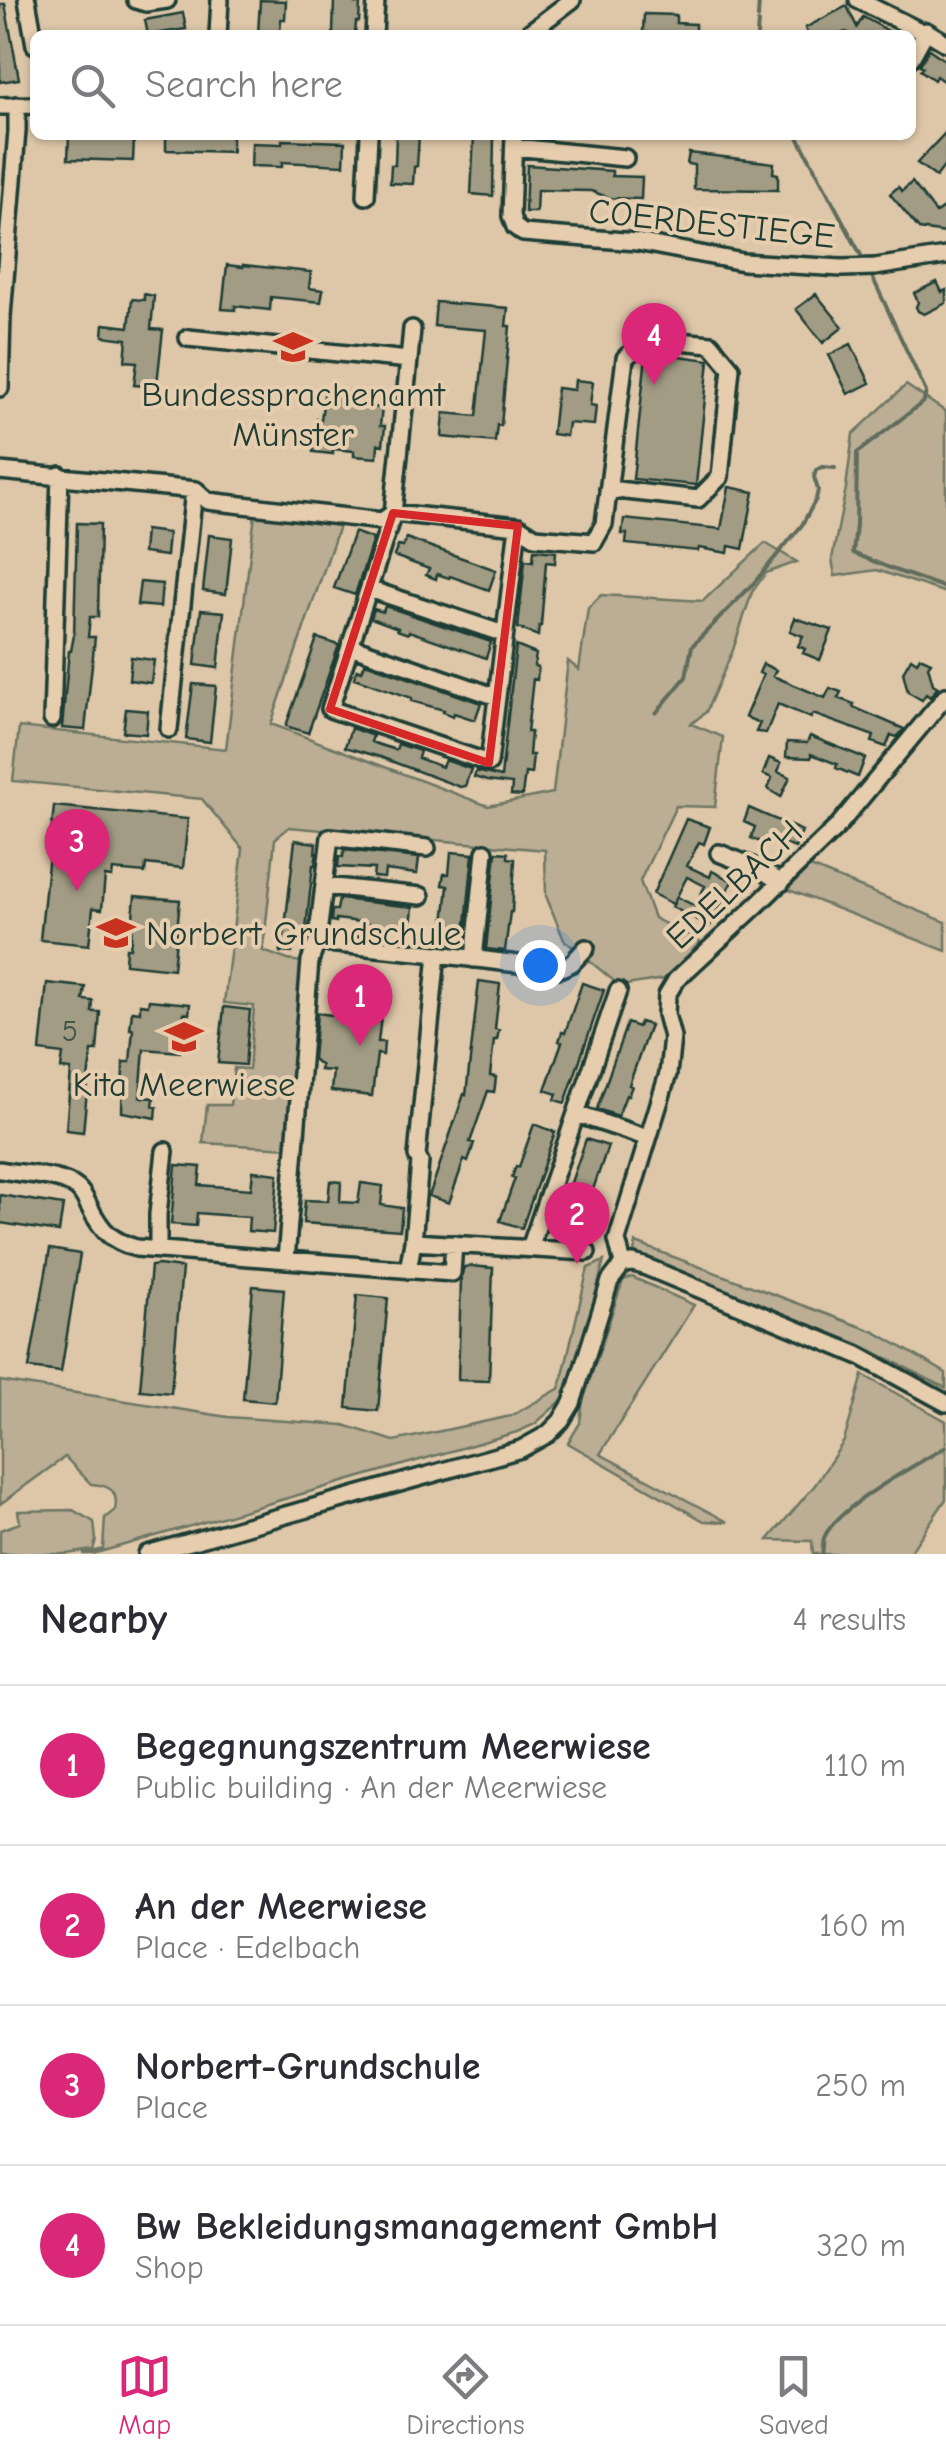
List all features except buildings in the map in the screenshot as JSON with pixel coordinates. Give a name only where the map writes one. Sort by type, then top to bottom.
[{"type":"street","points":[[27,0],[32,30]]},
{"type":"street","points":[[136,0],[167,0]]},
{"type":"street","points":[[218,30],[220,0]]},
{"type":"street","points":[[374,30],[376,0]]},
{"type":"street","points":[[533,30],[572,0]]},
{"type":"street","points":[[858,0],[946,43]]},
{"type":"street","points":[[916,48],[924,33]]},
{"type":"street","points":[[0,388],[1,316],[17,131],[8,105]]},
{"type":"street","points":[[366,196],[369,140]]},
{"type":"street","points":[[514,141],[626,158]]},
{"type":"street","name":"COERDESTIEGE","points":[[514,141],[511,216],[518,230],[530,234],[637,242],[743,262],[842,268],[946,256]]},
{"type":"street","points":[[412,329],[393,513],[330,709],[489,763],[518,526]]},
{"type":"street","points":[[188,338],[409,360]]},
{"type":"street","points":[[0,470],[194,490],[208,501],[382,521],[393,513],[518,526],[535,537],[594,542],[604,524],[608,489],[625,358],[648,338],[711,344],[731,368],[720,477],[698,498],[608,489]]},
{"type":"street","points":[[52,719],[60,475]]},
{"type":"street","points":[[169,728],[194,490]]},
{"type":"street","points":[[370,589],[504,634]]},
{"type":"street","points":[[350,646],[497,697]]},
{"type":"street","name":"EDELBACH","points":[[147,1554],[520,1449],[548,1434],[561,1421],[572,1403],[610,1281],[623,1264],[617,1240],[668,1074],[672,1037],[666,1014],[667,995],[676,980],[837,827],[946,696]]},
{"type":"street","points":[[286,1260],[310,961],[317,942],[330,837],[427,848]]},
{"type":"street","points":[[474,959],[484,852]]},
{"type":"street","points":[[719,853],[762,870],[780,883]]},
{"type":"street","points":[[325,886],[422,896]]},
{"type":"street","points":[[317,942],[558,970],[572,963],[586,948]]},
{"type":"street","points":[[408,1270],[437,954]]},
{"type":"street","points":[[530,1248],[618,991]]},
{"type":"street","points":[[576,1114],[648,1138]]},
{"type":"street","points":[[158,1250],[165,1152]]},
{"type":"street","points":[[0,1170],[62,1180],[74,1186],[108,1236],[136,1248],[452,1272],[454,1244]]},
{"type":"street","points":[[413,1242],[587,1252]]},
{"type":"street","points":[[623,1264],[644,1266],[858,1355],[946,1403]]},
{"type":"highlighted area","points":[[393,513],[518,526],[489,763],[330,709]]},
{"type":"shaded area","points":[[906,385],[946,412],[946,593],[877,570],[835,576],[832,559],[853,434]]},
{"type":"shaded area","points":[[255,514],[340,523],[271,724],[488,806],[553,793],[568,661],[579,670],[588,608],[601,595],[703,601],[765,543],[797,562],[766,573],[752,592],[733,650],[706,712],[691,724],[723,737],[715,807],[676,806],[640,881],[654,918],[701,942],[664,979],[620,986],[564,940],[546,896],[545,850],[289,827],[275,839],[263,951],[303,962],[289,1148],[203,1143],[207,1105],[230,1105],[234,1068],[249,1069],[254,1006],[224,1003],[243,849],[202,799],[13,781],[19,727],[226,749]]},
{"type":"shaded area","points":[[808,866],[946,922],[946,951],[784,888]]},
{"type":"shaded area","points":[[636,1243],[875,1332],[946,1373],[946,1388],[861,1345],[666,1269],[634,1252]]},
{"type":"shaded area","points":[[604,1261],[570,1393],[535,1424],[517,1432],[93,1554],[83,1554],[103,1549],[105,1518],[115,1510],[114,1494],[108,1488],[91,1484],[65,1457],[0,1504],[0,1381],[228,1417],[344,1425],[394,1441],[511,1416],[560,1388],[588,1268]]},
{"type":"shaded area","points":[[632,1277],[694,1305],[600,1454],[728,1522],[704,1521],[568,1443],[580,1423],[583,1400],[623,1280]]},
{"type":"shaded area","points":[[863,1375],[946,1421],[946,1499],[909,1554],[813,1554],[812,1541],[768,1540],[815,1485],[844,1441]]},
{"type":"shaded area","points":[[73,1510],[94,1522],[93,1550],[0,1554],[0,1530],[20,1523],[18,1511]]},
{"type":"waterway","name":"EDELBACH","points":[[758,18],[759,0]]},
{"type":"waterway","name":"EDELBACH","points":[[757,30],[758,23]]},
{"type":"waterway","name":"EDELBACH","points":[[800,140],[863,259]]},
{"type":"waterway","name":"EDELBACH","points":[[871,274],[926,392],[924,401],[857,453],[853,553],[946,588]]},
{"type":"waterway","points":[[656,713],[686,677],[692,646],[753,584],[802,525],[816,499],[816,470],[835,468]]},
{"type":"waterway","name":"EDELBACH","points":[[822,1554],[824,1538],[844,1514],[878,1488],[946,1447]]},
{"type":"place","name":"Bundessprachenamt Münster","points":[[293,347]]},
{"type":"place","name":"Bw Bekleidungsmanagement GmbH","points":[[654,385]]},
{"type":"place","name":"Norbert-Grundschule","points":[[77,891]]},
{"type":"place","name":"Norbert Grundschule","points":[[116,933]]},
{"type":"place","name":"Kita Meerwiese","points":[[184,1037]]},
{"type":"place","name":"Begegnungszentrum Meerwiese","points":[[360,1046]]},
{"type":"place","name":"An der Meerwiese","points":[[577,1264]]}]
